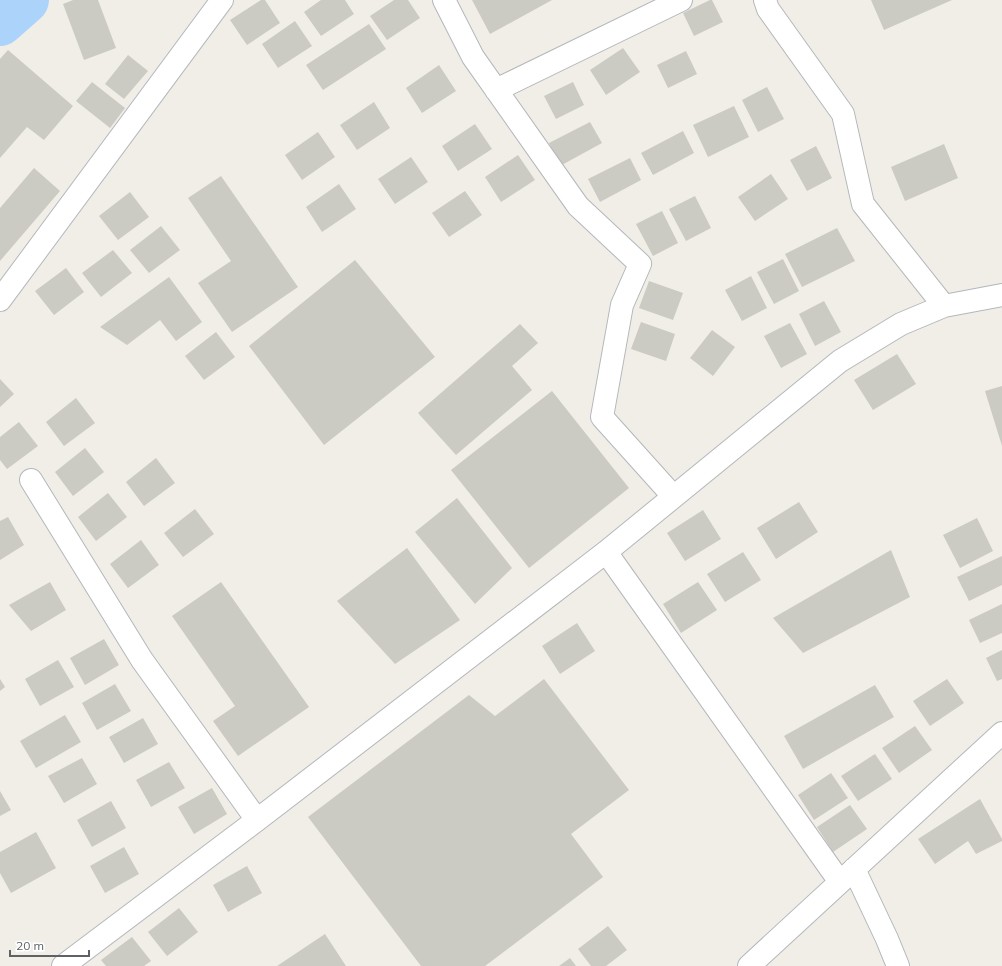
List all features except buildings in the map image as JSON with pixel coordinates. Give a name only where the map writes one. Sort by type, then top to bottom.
[{"type":"street","points":[[0,300],[222,0]]},
{"type":"street","points":[[444,0],[473,57],[578,206],[640,264],[622,305],[602,417],[673,496]]},
{"type":"street","points":[[496,90],[681,0]]},
{"type":"street","points":[[765,0],[768,9],[843,114],[863,204],[944,306]]},
{"type":"street","points":[[64,966],[606,552],[673,496],[840,362],[901,324],[944,306],[1002,295]]},
{"type":"street","points":[[31,480],[142,660],[257,820]]},
{"type":"street","points":[[606,552],[847,875],[887,939],[898,966]]},
{"type":"street","points":[[749,966],[1002,733]]},
{"type":"waterway","points":[[0,22],[25,0]]}]
